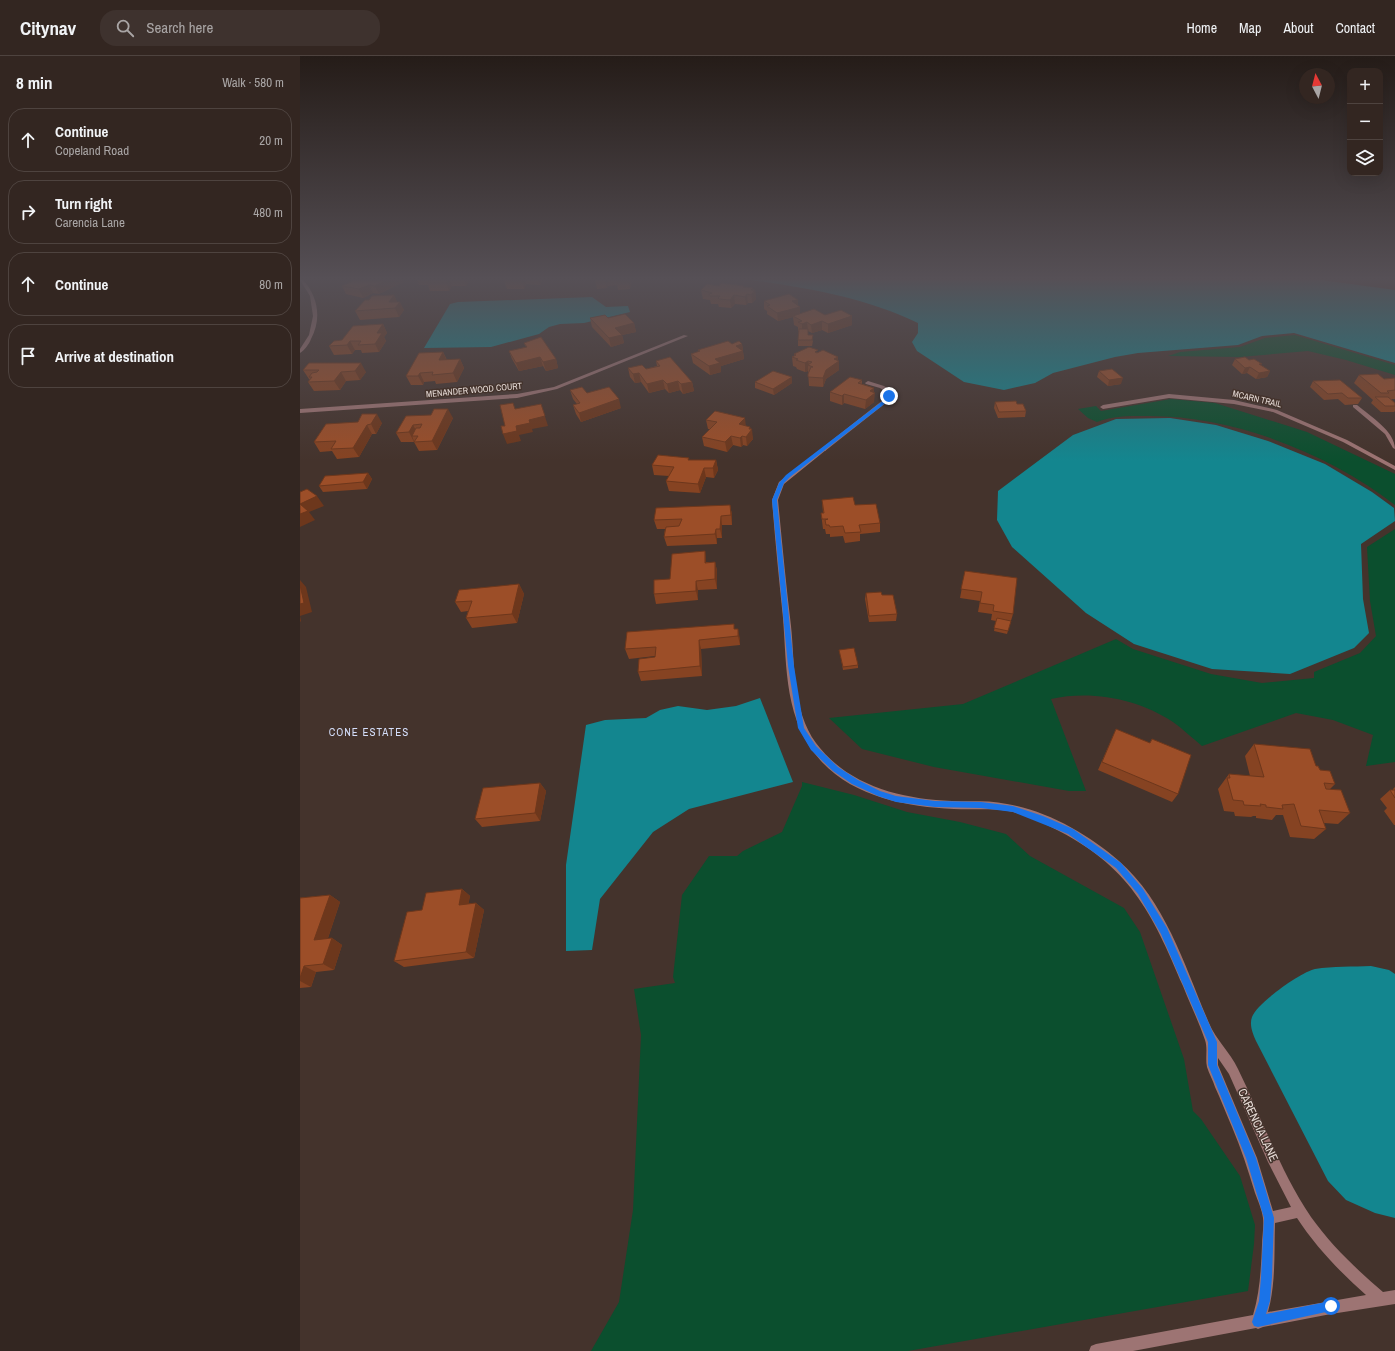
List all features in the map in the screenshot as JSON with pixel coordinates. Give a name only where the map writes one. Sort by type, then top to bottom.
[{"type":"street","points":[[300,352],[304,349],[308,340]]},
{"type":"street","name":"MENANDER WOOD COURT","points":[[300,411],[517,396],[555,388],[675,340]]},
{"type":"street","name":"CARENCIA LANE","points":[[868,383],[882,387],[888,391],[889,396],[885,401],[785,479],[781,483],[775,500],[791,666],[801,728],[814,748],[836,769],[855,782],[878,793],[896,799],[935,804],[981,805],[1013,809],[1040,818],[1070,831],[1096,848],[1118,866],[1140,891],[1164,931],[1212,1042],[1229,1064],[1272,1157],[1300,1211],[1343,1264],[1360,1282],[1381,1299]]},
{"type":"street","name":"MCARN TRAIL","points":[[1103,407],[1169,396],[1234,402],[1275,411],[1345,441],[1395,468]]},
{"type":"street","points":[[1355,406],[1387,433],[1395,447]]},
{"type":"street","name":"CARENCIA LANE","points":[[1212,1042],[1212,1065],[1251,1158],[1269,1218],[1267,1277],[1264,1301],[1258,1322]]},
{"type":"street","points":[[1269,1218],[1300,1211]]},
{"type":"street","points":[[1096,1351],[1258,1322],[1331,1306],[1395,1297]]},
{"type":"green space","points":[[1258,340],[1313,340],[1395,365],[1395,375],[1346,360],[1308,351],[1240,357],[1168,356],[1180,352],[1240,347]]},
{"type":"green space","points":[[1171,399],[1215,403],[1307,432],[1395,474],[1395,505],[1369,486],[1309,453],[1277,440],[1244,430],[1210,422],[1177,417],[1126,416],[1114,417],[1097,422],[1088,418],[1078,409],[1096,406],[1101,411]]},
{"type":"green space","points":[[1395,529],[1395,762],[1366,766],[1373,735],[1333,720],[1296,713],[1202,746],[1173,722],[1145,707],[1114,698],[1098,696],[1067,696],[1051,699],[1086,791],[1069,791],[934,767],[862,749],[829,718],[963,704],[1116,639],[1133,649],[1211,674],[1262,683],[1314,678],[1314,672],[1360,653],[1376,636],[1370,601],[1367,547]]},
{"type":"green space","points":[[802,782],[854,795],[907,812],[960,822],[1006,834],[1030,856],[1124,908],[1140,932],[1184,1059],[1193,1111],[1201,1119],[1240,1176],[1255,1225],[1248,1291],[908,1351],[591,1351],[619,1302],[633,1210],[641,1035],[634,989],[675,983],[673,977],[682,895],[709,856],[737,856],[743,851],[782,832],[802,786]]},
{"type":"water","points":[[428,340],[515,340],[491,347],[424,348]]},
{"type":"water","points":[[913,340],[1250,340],[1238,345],[1138,353],[1115,357],[1053,373],[1035,383],[1004,390],[964,382],[917,351],[912,342]]},
{"type":"water","points":[[1319,340],[1395,340],[1395,363]]},
{"type":"water","points":[[1170,418],[1216,425],[1268,441],[1325,464],[1372,492],[1394,508],[1395,521],[1361,544],[1363,599],[1369,633],[1354,648],[1290,674],[1212,669],[1134,644],[1086,613],[1012,547],[997,520],[998,491],[1073,435],[1116,419]]},
{"type":"water","points":[[760,698],[793,782],[689,809],[653,832],[600,899],[592,950],[566,951],[566,865],[586,725],[605,720],[646,718],[660,710],[678,706],[707,710],[736,706]]},
{"type":"water","points":[[1371,966],[1389,970],[1395,974],[1395,1218],[1375,1213],[1346,1200],[1328,1181],[1256,1041],[1251,1026],[1252,1017],[1270,996],[1308,971],[1329,967]]},
{"type":"building","points":[[377,340],[375,344],[358,345],[361,341],[350,341],[347,345],[329,346],[334,341]]},
{"type":"building","points":[[531,340],[543,340],[556,359],[543,362],[540,357],[516,363],[509,351],[527,347],[524,343]]},
{"type":"building","points":[[728,341],[732,344],[739,341],[742,344],[736,346],[743,351],[715,359],[720,363],[709,366],[691,354],[700,351],[698,350]]},
{"type":"building","points":[[809,347],[818,350],[815,352],[817,353],[823,350],[838,357],[834,359],[839,361],[826,370],[823,378],[808,377],[811,367],[813,367],[808,365],[812,362],[808,361],[805,363],[792,357],[796,355],[794,354]]},
{"type":"building","points":[[443,352],[439,360],[460,359],[453,373],[432,375],[433,372],[420,373],[418,376],[406,376],[419,353]]},
{"type":"building","points":[[670,357],[692,382],[681,384],[678,381],[667,384],[663,380],[647,384],[639,373],[633,374],[628,368],[642,365],[646,369],[660,366],[656,361]]},
{"type":"building","points":[[1245,357],[1249,360],[1254,359],[1270,371],[1259,373],[1250,367],[1245,368],[1235,359]]},
{"type":"building","points":[[309,363],[361,363],[355,371],[341,372],[334,381],[308,382],[312,377],[309,377],[312,373],[319,370],[303,370]]},
{"type":"building","points":[[1112,369],[1123,378],[1109,380],[1099,371]]},
{"type":"building","points":[[773,371],[792,377],[773,389],[755,382]]},
{"type":"building","points":[[1378,374],[1384,379],[1395,378],[1395,390],[1387,391],[1389,393],[1381,393],[1359,375]]},
{"type":"building","points":[[850,377],[862,380],[858,383],[874,388],[870,391],[875,393],[866,400],[844,394],[842,396],[830,392]]},
{"type":"building","points":[[1340,380],[1362,398],[1348,398],[1342,393],[1328,394],[1313,381]]},
{"type":"building","points":[[582,387],[587,393],[609,387],[619,399],[579,413],[573,405],[580,403],[570,390]]},
{"type":"building","points":[[1375,397],[1388,397],[1395,403],[1395,406],[1385,406]]},
{"type":"building","points":[[1016,401],[1017,404],[1023,404],[1026,411],[999,412],[995,402]]},
{"type":"building","points":[[513,403],[515,409],[541,404],[545,416],[529,420],[530,423],[516,426],[517,431],[503,434],[501,426],[505,426],[500,405]]},
{"type":"building","points":[[434,409],[448,409],[432,441],[414,442],[418,436],[412,436],[416,428],[420,428],[422,424],[413,425],[409,432],[396,433],[406,416],[431,415]]},
{"type":"building","points":[[715,411],[745,418],[739,424],[752,429],[746,437],[742,436],[740,438],[731,436],[725,442],[702,437],[717,422],[706,420]]},
{"type":"building","points":[[362,414],[377,414],[371,424],[367,425],[353,448],[331,449],[336,441],[314,442],[326,424],[358,422]]},
{"type":"building","points":[[658,455],[689,458],[688,460],[716,460],[713,468],[704,468],[698,484],[666,481],[674,467],[652,465]]},
{"type":"building","points":[[368,473],[363,482],[319,486],[325,476]]},
{"type":"building","points":[[307,489],[317,496],[300,504],[300,492]]},
{"type":"building","points":[[853,497],[855,505],[876,504],[880,523],[859,525],[861,532],[845,533],[843,526],[830,527],[829,525],[826,525],[825,520],[828,519],[822,519],[821,513],[824,513],[822,500]]},
{"type":"building","points":[[300,504],[308,511],[300,514]]},
{"type":"building","points":[[730,505],[731,515],[721,516],[720,529],[716,529],[715,534],[664,537],[666,527],[679,526],[682,519],[654,520],[656,508]]},
{"type":"building","points":[[705,551],[705,563],[715,562],[715,579],[696,581],[696,591],[654,594],[654,580],[670,579],[672,554]]},
{"type":"building","points":[[965,571],[1017,578],[1013,614],[993,611],[994,605],[980,603],[982,592],[961,589]]},
{"type":"building","points":[[519,584],[512,614],[466,618],[472,601],[455,602],[459,590]]},
{"type":"building","points":[[300,585],[304,603],[300,604]]},
{"type":"building","points":[[881,592],[882,595],[893,595],[897,614],[869,616],[866,593]]},
{"type":"building","points":[[997,618],[1011,621],[1008,631],[994,628]]},
{"type":"building","points":[[734,624],[734,629],[738,629],[738,636],[699,640],[700,666],[638,672],[639,659],[655,657],[656,647],[625,649],[627,632]]},
{"type":"building","points":[[854,648],[858,665],[843,667],[839,650]]},
{"type":"building","points":[[1116,729],[1150,743],[1152,739],[1191,755],[1178,794],[1102,762]]},
{"type":"building","points":[[1254,744],[1310,749],[1316,766],[1318,766],[1320,770],[1330,771],[1335,784],[1324,783],[1326,789],[1341,790],[1350,813],[1319,810],[1326,829],[1301,826],[1294,804],[1282,805],[1283,809],[1266,807],[1266,805],[1260,804],[1261,806],[1244,805],[1243,801],[1233,800],[1227,778],[1230,778],[1229,774],[1264,777]]},
{"type":"building","points":[[540,783],[535,813],[475,819],[483,788]]},
{"type":"building","points":[[1390,790],[1395,790],[1395,798]]},
{"type":"building","points":[[462,889],[459,905],[476,903],[466,952],[394,961],[407,912],[422,910],[426,893]]},
{"type":"building","points":[[330,895],[314,940],[332,938],[323,964],[304,966],[300,978],[300,898]]},
{"type":"district","name":"CONE ESTATES","points":[[369,732]]},
{"type":"route","points":[[889,396],[885,401],[788,476],[781,483],[777,492],[775,500],[779,552],[795,699],[801,728],[814,748],[836,769],[855,782],[878,793],[896,799],[914,802],[955,806],[981,805],[1013,809],[1040,818],[1070,831],[1096,848],[1118,866],[1140,891],[1164,931],[1212,1042],[1212,1065],[1251,1158],[1269,1218],[1267,1277],[1264,1301],[1258,1322],[1331,1306]]}]
